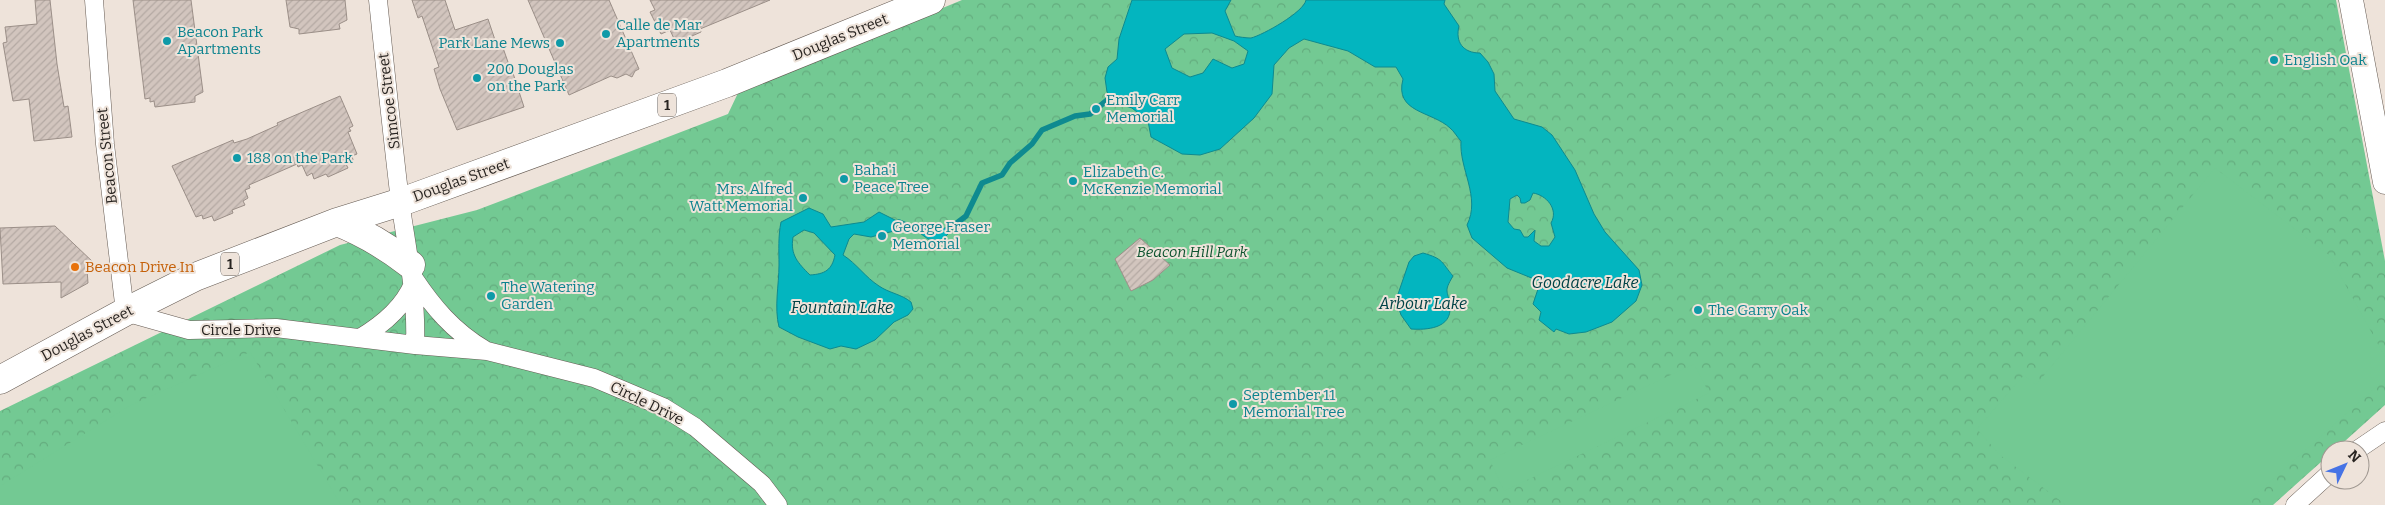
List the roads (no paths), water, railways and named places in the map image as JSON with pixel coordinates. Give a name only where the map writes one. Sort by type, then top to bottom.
[{"type":"main road","name":"Douglas Street","points":[[0,380],[125,312],[195,277],[337,222],[400,202],[727,83],[931,0]]},
{"type":"main road","points":[[337,222],[362,232],[390,248],[412,275]]},
{"type":"street","name":"Beacon Street","points":[[94,0],[105,144],[125,312]]},
{"type":"street","name":"Simcoe Street","points":[[378,0],[400,202]]},
{"type":"street","points":[[2351,0],[2385,182]]},
{"type":"street","name":"Circle Drive","points":[[400,202],[412,275],[416,320],[415,345]]},
{"type":"street","name":"Circle Drive","points":[[412,275],[448,323],[466,339],[487,351]]},
{"type":"street","points":[[360,338],[376,329],[402,304],[412,275]]},
{"type":"street","name":"Circle Drive","points":[[125,312],[190,330],[276,328],[415,345],[487,351],[594,378],[663,408],[695,427],[762,484],[778,505]]},
{"type":"street","points":[[2370,441],[2385,431]]},
{"type":"street","points":[[2295,505],[2320,483]]},
{"type":"water","name":"Goodacre Lake","points":[[1132,0],[1231,0],[1225,11],[1235,36],[1251,38],[1291,17],[1304,5],[1306,0],[1445,0],[1444,4],[1459,26],[1459,42],[1465,49],[1480,53],[1488,62],[1494,74],[1495,91],[1514,119],[1542,127],[1552,135],[1575,170],[1594,214],[1605,232],[1639,270],[1642,285],[1636,301],[1612,322],[1586,332],[1569,334],[1556,329],[1554,332],[1539,320],[1541,312],[1533,304],[1539,281],[1507,268],[1472,238],[1467,225],[1471,214],[1471,194],[1461,152],[1461,141],[1442,122],[1409,105],[1404,99],[1402,90],[1403,79],[1396,67],[1375,67],[1348,51],[1304,39],[1289,48],[1274,65],[1272,94],[1254,118],[1220,149],[1200,155],[1182,154],[1151,137],[1148,121],[1132,108],[1116,103],[1107,92],[1105,78],[1108,67],[1117,59],[1119,39]],"holes":[[[1212,33],[1234,41],[1248,51],[1244,64],[1232,68],[1213,59],[1203,73],[1190,77],[1172,68],[1165,49],[1184,34]],[[1533,193],[1547,200],[1552,208],[1553,218],[1551,223],[1555,237],[1549,246],[1541,246],[1534,241],[1535,230],[1528,237],[1524,237],[1520,230],[1514,229],[1508,222],[1510,199],[1517,195],[1521,203],[1525,203],[1530,200]]]},
{"type":"water","name":"Fountain Lake","points":[[809,208],[823,214],[831,227],[864,222],[879,212],[899,222],[894,231],[871,237],[854,234],[849,239],[843,255],[879,286],[911,302],[913,309],[908,315],[894,322],[875,340],[856,349],[841,346],[830,349],[798,337],[779,327],[777,304],[781,222]],"holes":[[[804,230],[814,233],[835,255],[830,268],[820,274],[810,275],[796,258],[792,243],[793,237]]]},
{"type":"water","points":[[920,226],[935,231],[948,227],[951,231],[942,240],[928,239],[913,228]]},
{"type":"water","name":"Arbour Lake","points":[[1423,253],[1439,259],[1453,276],[1447,288],[1450,314],[1442,324],[1437,326],[1411,329],[1401,315],[1396,300],[1409,262],[1414,256]]},
{"type":"waterway","points":[[949,229],[966,216],[982,183],[1002,175],[1010,163],[1032,144],[1042,130],[1075,116],[1090,114],[1111,97]]},
{"type":"waterway","points":[[899,222],[913,228]]},
{"type":"place","name":"Calle de Mar Apartments","points":[[606,34]]},
{"type":"place","name":"Beacon Park Apartments","points":[[167,41]]},
{"type":"place","name":"Park Lane Mews","points":[[560,43]]},
{"type":"place","name":"English Oak","points":[[2274,60]]},
{"type":"place","name":"200 Douglas on the Park","points":[[477,78]]},
{"type":"place","name":"Emily Carr Memorial","points":[[1096,109]]},
{"type":"place","name":"188 on the Park","points":[[237,158]]},
{"type":"place","name":"Baha'i Peace Tree","points":[[844,179]]},
{"type":"place","name":"Elizabeth C. McKenzie Memorial","points":[[1073,181]]},
{"type":"place","name":"Mrs. Alfred Watt Memorial","points":[[803,198]]},
{"type":"place","name":"George Fraser Memorial","points":[[882,236]]},
{"type":"place","name":"Beacon Drive In","points":[[75,267]]},
{"type":"place","name":"The Watering Garden","points":[[491,296]]},
{"type":"place","name":"The Garry Oak","points":[[1698,310]]},
{"type":"place","name":"September 11 Memorial Tree","points":[[1233,404]]},
{"type":"park label","name":"Beacon Hill Park","points":[[1192,252]]}]
